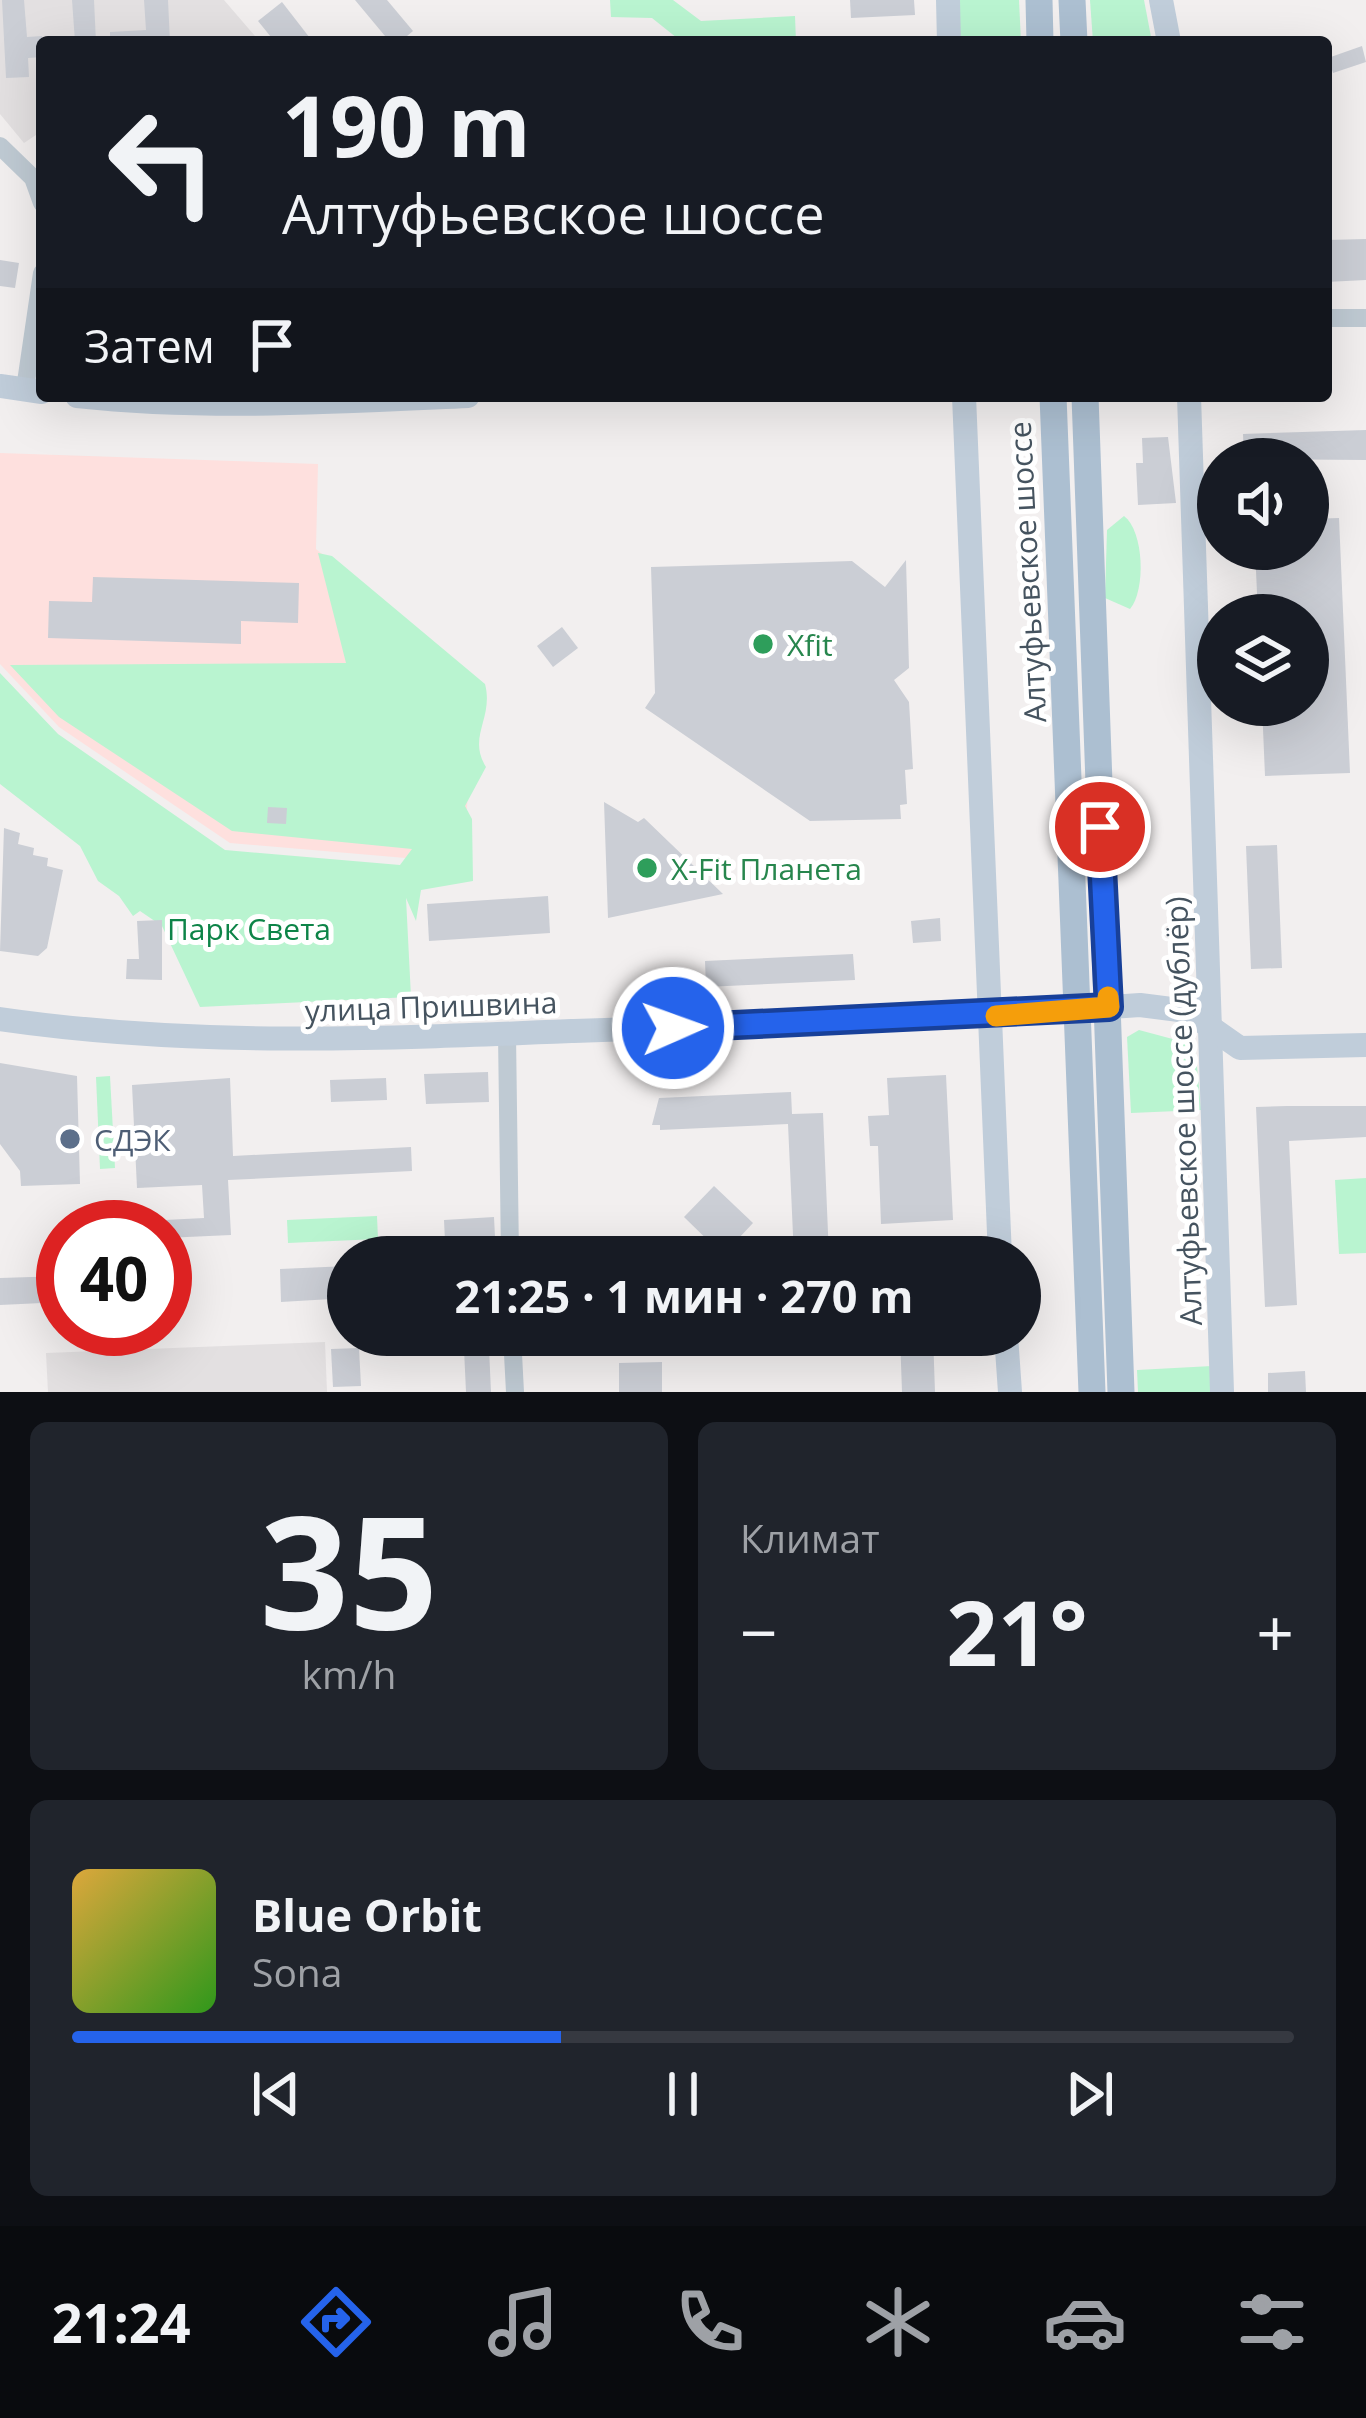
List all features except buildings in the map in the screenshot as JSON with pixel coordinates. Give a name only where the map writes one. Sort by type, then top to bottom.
[{"type":"main road","points":[[1039,0],[1040,36]]},
{"type":"main road","points":[[1072,0],[1074,36]]},
{"type":"main road","name":"Алтуфьевское шоссе","points":[[1052,402],[1121,1392]]},
{"type":"main road","name":"Алтуфьевское шоссе","points":[[1085,402],[1095,1008],[1092,1392]]},
{"type":"street","points":[[948,0],[949,36]]},
{"type":"street","points":[[1161,0],[1168,36]]},
{"type":"street","points":[[0,146],[36,186]]},
{"type":"street","points":[[22,389],[36,308]]},
{"type":"street","points":[[1332,319],[1366,318]]},
{"type":"street","points":[[130,402],[348,402]]},
{"type":"street","points":[[964,402],[999,1236]]},
{"type":"street","name":"Алтуфьевское шоссе (дублёр)","points":[[1189,402],[1222,1392]]},
{"type":"street","name":"улица Пришвина","points":[[0,1019],[209,1040],[507,1034],[1095,1008],[1187,1011],[1240,1048]]},
{"type":"street","points":[[507,1034],[510,1236]]},
{"type":"street","points":[[1214,1068],[1224,1054],[1240,1048],[1366,1045]]},
{"type":"street","points":[[513,1356],[514,1392]]},
{"type":"street","points":[[1007,1356],[1010,1392]]},
{"type":"shaded area","points":[[0,0],[224,0],[255,36],[36,36],[36,135],[24,143],[0,114]]},
{"type":"shaded area","points":[[0,453],[318,464],[316,549],[474,678],[464,863],[230,843],[59,727],[0,664]]},
{"type":"shaded area","points":[[325,1342],[327,1392],[48,1392],[46,1356],[192,1356],[192,1347]]},
{"type":"green space","points":[[610,0],[673,0],[701,21],[795,16],[796,36],[674,36],[652,18],[611,17]]},
{"type":"green space","points":[[959,0],[1019,0],[1021,36],[960,36]]},
{"type":"green space","points":[[1090,0],[1144,0],[1151,36],[1093,36]]},
{"type":"green space","points":[[1124,516],[1136,534],[1140,561],[1139,589],[1130,609],[1105,598],[1107,530]]},
{"type":"green space","name":"Парк Света","points":[[318,553],[332,556],[485,684],[479,746],[486,767],[465,806],[472,819],[473,881],[421,890],[416,921],[406,898],[411,997],[200,1007],[162,926],[140,911],[133,916],[119,896],[98,881],[80,846],[0,784],[0,673],[58,734],[225,850],[400,865],[412,849],[232,831],[59,717],[10,665],[346,663]]},
{"type":"green space","points":[[1139,1030],[1195,1045],[1201,1110],[1131,1113],[1127,1037]]},
{"type":"green space","points":[[110,1076],[115,1168],[100,1169],[96,1077]]},
{"type":"green space","points":[[1366,1178],[1366,1253],[1339,1254],[1335,1180]]},
{"type":"green space","points":[[377,1216],[378,1236],[327,1236],[327,1241],[288,1243],[287,1220]]},
{"type":"green space","points":[[1212,1366],[1212,1392],[1138,1392],[1137,1370]]},
{"type":"slow traffic","points":[[996,1016],[1109,1007],[1108,997]]},
{"type":"place","name":"Xfit","points":[[763,644]]},
{"type":"place","name":"X-Fit Планета","points":[[647,868]]},
{"type":"place","name":"СДЭК","points":[[70,1139]]},
{"type":"route","points":[[673,1028],[1109,1007],[1100,827]]}]
